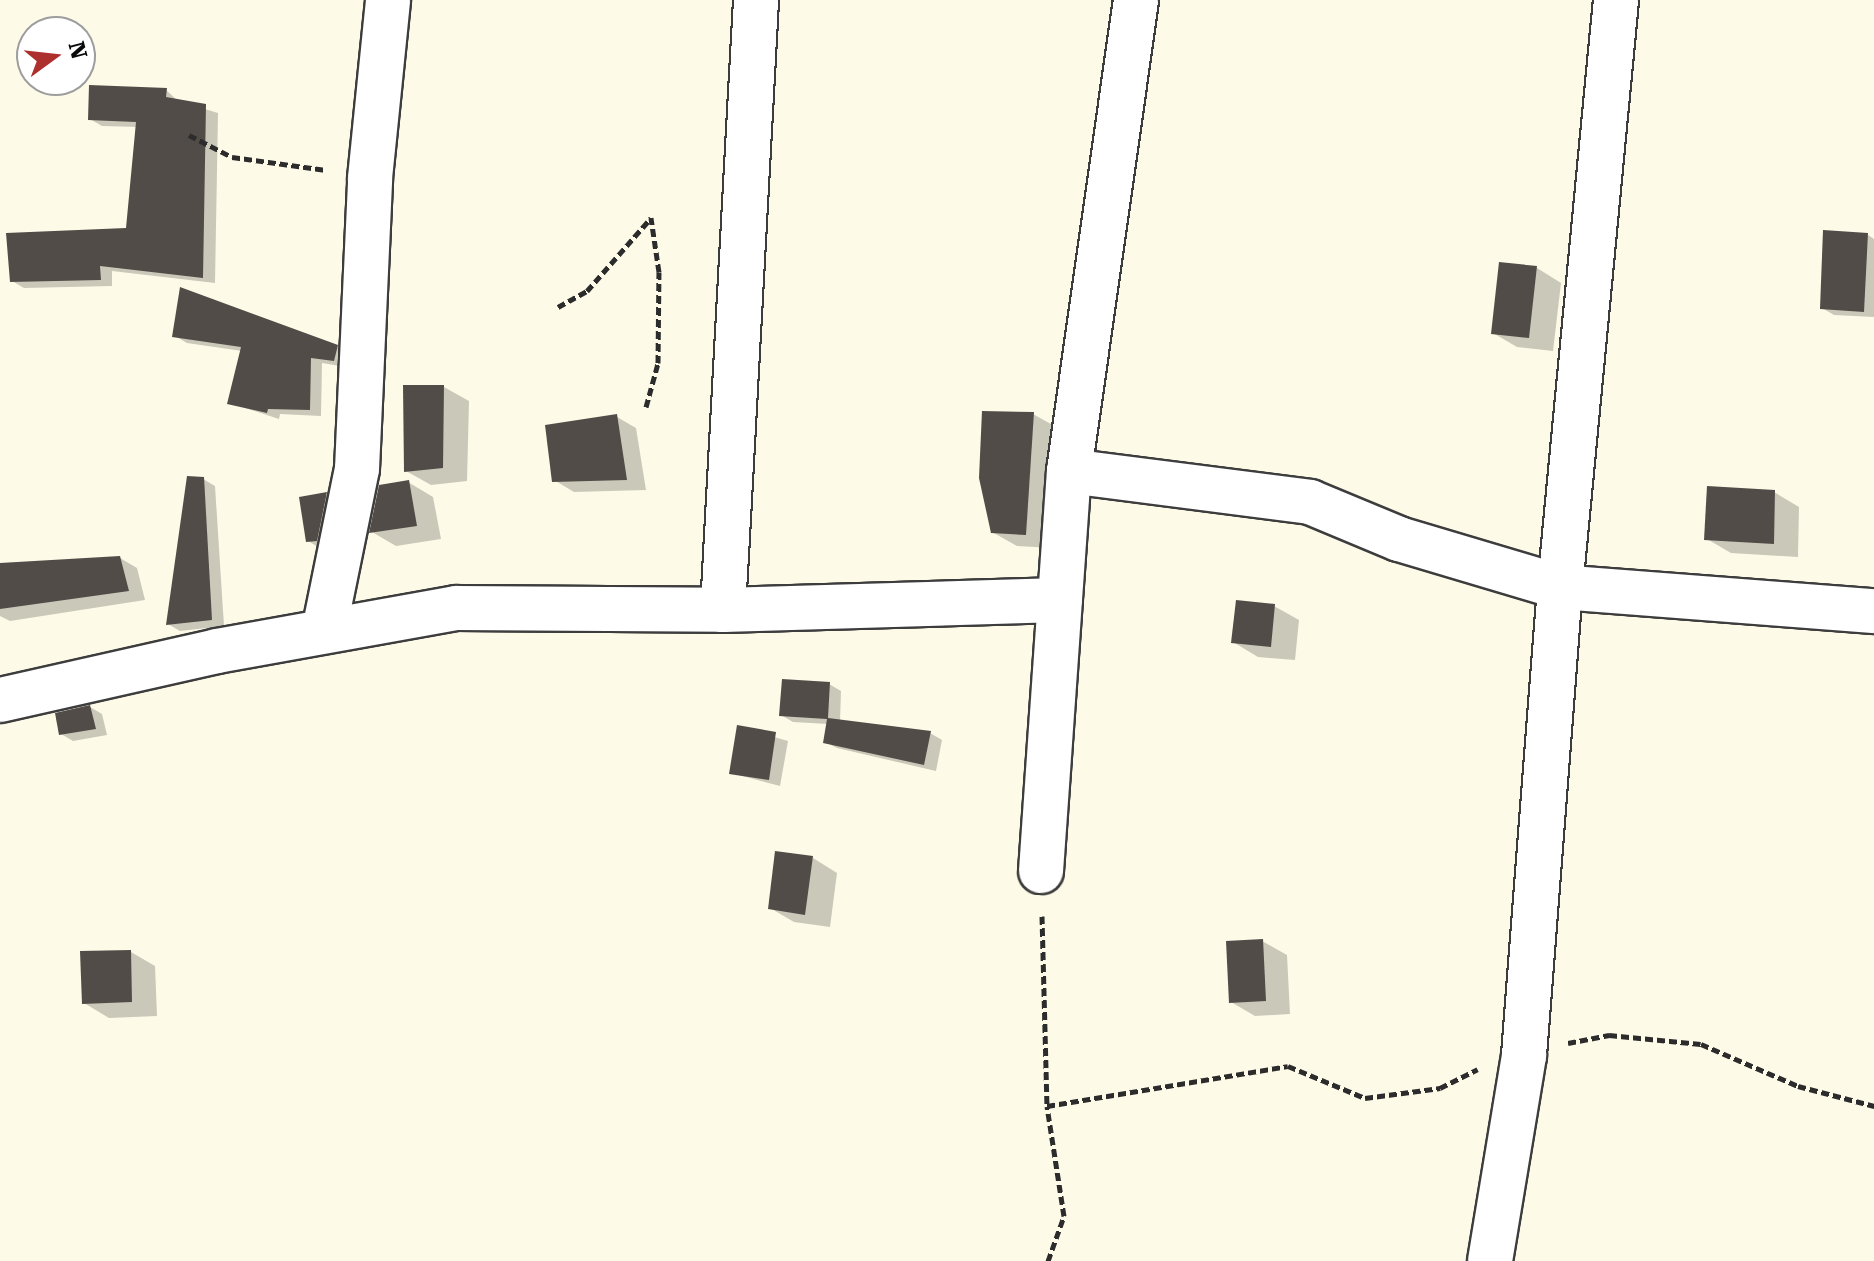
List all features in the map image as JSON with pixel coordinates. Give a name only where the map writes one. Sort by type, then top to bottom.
[{"type":"street","points":[[324,631],[357,469],[370,178],[388,0]]},
{"type":"street","points":[[723,610],[756,0]]},
{"type":"street","points":[[1041,871],[1069,471],[1136,0]]},
{"type":"street","points":[[1490,1261],[1524,1055],[1560,587],[1616,0]]},
{"type":"street","points":[[1069,471],[1310,502],[1399,539],[1560,587],[1874,611]]},
{"type":"street","points":[[0,700],[324,631],[456,608],[723,610],[1060,600]]},
{"type":"path","points":[[189,135],[232,157],[370,178]]},
{"type":"path","points":[[558,307],[587,291],[651,218],[659,272],[658,363],[646,407]]},
{"type":"path","points":[[1041,871],[1047,1106],[1064,1216],[1048,1261]]},
{"type":"path","points":[[1047,1106],[1288,1066],[1365,1098],[1440,1088],[1524,1055],[1609,1035],[1701,1044],[1798,1086],[1874,1106]]},
{"type":"building","points":[[96,85],[167,88],[166,97],[206,104],[203,278],[100,266],[101,280],[10,282],[6,233],[126,228],[136,122],[88,120],[89,96],[96,96]]},
{"type":"building","points":[[1823,230],[1868,233],[1864,312],[1820,309]]},
{"type":"building","points":[[1499,262],[1537,266],[1529,338],[1491,334]]},
{"type":"building","points":[[180,287],[338,345],[334,361],[311,358],[310,410],[268,409],[267,413],[227,404],[241,347],[172,337]]},
{"type":"building","points":[[403,385],[444,385],[443,468],[404,472]]},
{"type":"building","points":[[982,411],[1034,412],[1026,535],[991,533],[979,478]]},
{"type":"building","points":[[617,414],[627,480],[552,482],[545,425]]},
{"type":"building","points":[[187,476],[204,477],[212,620],[166,625]]},
{"type":"building","points":[[409,480],[417,526],[369,533],[379,485]]},
{"type":"building","points":[[1707,486],[1775,490],[1774,544],[1704,540]]},
{"type":"building","points":[[327,492],[317,541],[306,542],[299,497]]},
{"type":"building","points":[[120,556],[129,591],[0,609],[0,563]]},
{"type":"building","points":[[1236,600],[1275,604],[1271,647],[1231,643]]},
{"type":"building","points":[[782,679],[830,682],[828,718],[931,731],[924,765],[823,743],[827,719],[779,716]]},
{"type":"building","points":[[90,705],[96,729],[59,735],[55,713]]},
{"type":"building","points":[[737,725],[776,732],[769,780],[729,774]]},
{"type":"building","points":[[775,851],[813,856],[805,915],[768,909]]},
{"type":"building","points":[[1263,939],[1266,1001],[1229,1003],[1226,941]]},
{"type":"building","points":[[131,950],[132,1002],[82,1004],[80,951]]}]
